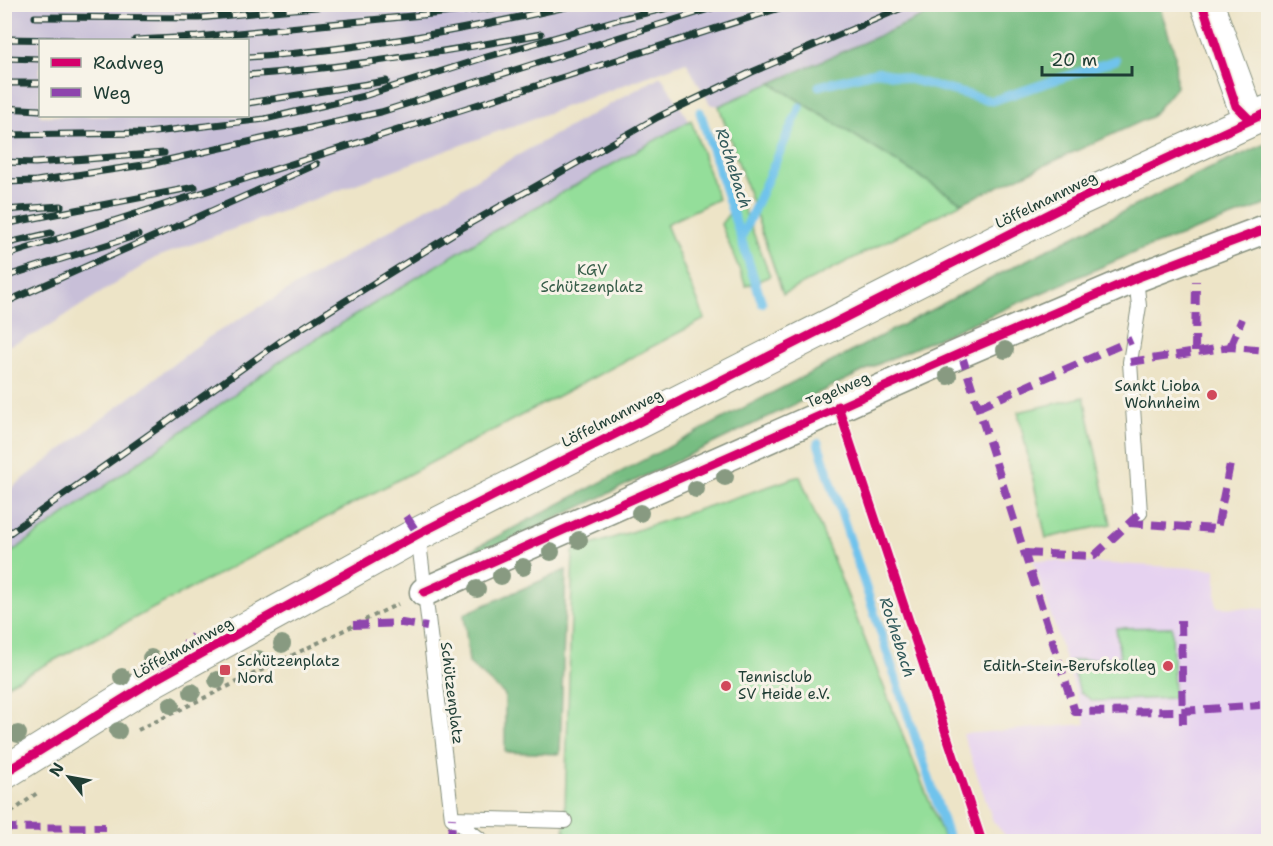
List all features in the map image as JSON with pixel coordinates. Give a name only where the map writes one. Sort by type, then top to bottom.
[{"type":"street","points":[[1207,4],[1259,116]]},
{"type":"street","name":"Löffelmannweg","points":[[4,773],[152,681],[418,534],[1075,201],[1259,116]]},
{"type":"street","name":"Tegelweg","points":[[424,592],[838,406],[1136,278],[1269,228]]},
{"type":"lane","points":[[1136,278],[1139,306],[1130,362],[1140,513]]},
{"type":"lane","name":"Schützenplatz","points":[[418,534],[452,818]]},
{"type":"lane","points":[[452,818],[565,820]]},
{"type":"lane","points":[[452,818],[484,842]]},
{"type":"path","points":[[130,734],[424,592]]},
{"type":"path","points":[[4,818],[45,787]]},
{"type":"shaded area","points":[[5,5],[953,5],[719,106],[710,104],[686,62],[155,258],[38,333],[5,347]]},
{"type":"shaded area","points":[[661,76],[689,121],[485,236],[288,356],[5,557],[5,493],[209,337],[502,164]]},
{"type":"shaded area","name":"Edith-Stein-Berufskolleg","points":[[1033,560],[1216,569],[1216,607],[1268,609],[1268,841],[1010,841],[993,821],[963,734],[1086,724]]},
{"type":"green space","points":[[949,5],[1159,5],[1175,54],[1176,87],[1151,117],[962,203],[771,83]]},
{"type":"green space","points":[[771,83],[962,203],[783,294],[719,106]]},
{"type":"green space","name":"KGV Schützenplatz","points":[[691,120],[718,199],[666,224],[705,319],[5,686],[5,557],[288,356],[485,236]]},
{"type":"green space","points":[[1268,143],[1268,204],[1138,251],[885,361],[459,565],[458,557],[1017,265],[1198,174]]},
{"type":"green space","points":[[740,199],[770,276],[746,286],[721,224]]},
{"type":"green space","points":[[1084,397],[1111,524],[1046,538],[1018,412]]},
{"type":"green space","name":"Tennisclub SV Heide e.V.","points":[[800,476],[945,841],[564,842],[573,551]]},
{"type":"green space","points":[[566,570],[560,754],[505,752],[505,695],[469,663],[464,614]]},
{"type":"green space","points":[[1172,627],[1174,698],[1093,701],[1080,692],[1070,661],[1120,657],[1116,628]]},
{"type":"waterway","points":[[819,86],[878,71],[992,101],[1116,60]]},
{"type":"waterway","points":[[742,236],[800,107]]},
{"type":"waterway","name":"Rothebach","points":[[700,112],[762,303]]},
{"type":"waterway","name":"Rothebach","points":[[818,443],[950,842]]},
{"type":"railway","points":[[35,17],[199,18],[347,4]]},
{"type":"railway","points":[[156,39],[197,37],[535,4]]},
{"type":"railway","points":[[249,57],[373,44],[497,22],[579,4]]},
{"type":"railway","points":[[620,19],[685,4]]},
{"type":"railway","points":[[4,182],[36,181],[150,164],[381,112],[725,4]]},
{"type":"railway","points":[[4,256],[792,4]]},
{"type":"railway","points":[[4,537],[281,341],[462,228],[658,117],[752,72],[911,4]]},
{"type":"railway","points":[[4,135],[146,133],[265,119],[364,96],[483,58],[627,17]]},
{"type":"railway","points":[[249,75],[395,59],[541,34]]},
{"type":"railway","points":[[4,39],[39,40]]},
{"type":"railway","points":[[4,58],[39,59]]},
{"type":"railway","points":[[249,103],[386,81]]},
{"type":"railway","points":[[4,83],[39,83]]},
{"type":"railway","points":[[4,108],[39,110]]},
{"type":"railway","points":[[4,162],[35,163],[164,153]]},
{"type":"railway","points":[[4,303],[317,164]]},
{"type":"railway","points":[[4,224],[195,187]]},
{"type":"railway","points":[[4,210],[61,206]]},
{"type":"railway","points":[[4,244],[51,233]]},
{"type":"railway","points":[[4,277],[138,235]]},
{"type":"marked path","points":[[1195,351],[1196,281]]},
{"type":"marked path","points":[[1230,347],[1242,319]]},
{"type":"marked path","points":[[979,407],[1132,340]]},
{"type":"marked path","points":[[1130,362],[1230,347],[1268,350]]},
{"type":"marked path","points":[[961,353],[1075,712],[1183,711],[1260,705]]},
{"type":"marked path","points":[[1129,523],[1217,529],[1231,459]]},
{"type":"marked path","points":[[1025,553],[1094,556],[1140,513]]},
{"type":"marked path","points":[[406,516],[418,534]]},
{"type":"marked path","points":[[1181,620],[1183,724]]},
{"type":"marked path","points":[[353,625],[402,623],[427,627]]},
{"type":"marked path","points":[[161,671],[193,636]]},
{"type":"marked path","points":[[451,842],[452,818]]},
{"type":"marked path","points":[[4,822],[10,828],[105,827]]},
{"type":"cycle path","points":[[1202,4],[1236,106],[1249,119]]},
{"type":"cycle path","points":[[4,773],[152,681],[418,534],[1075,201],[1268,112]]},
{"type":"cycle path","points":[[424,592],[961,353],[1136,278],[1268,228]]},
{"type":"cycle path","points":[[838,406],[982,842]]},
{"type":"place","name":"Sankt Lioba Wohnheim","points":[[1212,395]]},
{"type":"place","name":"Edith-Stein-Berufskolleg","points":[[1168,666]]},
{"type":"place","name":"Schützenplatz Nord","points":[[225,670]]},
{"type":"place","name":"Tennisclub SV Heide e.V.","points":[[726,686]]}]
